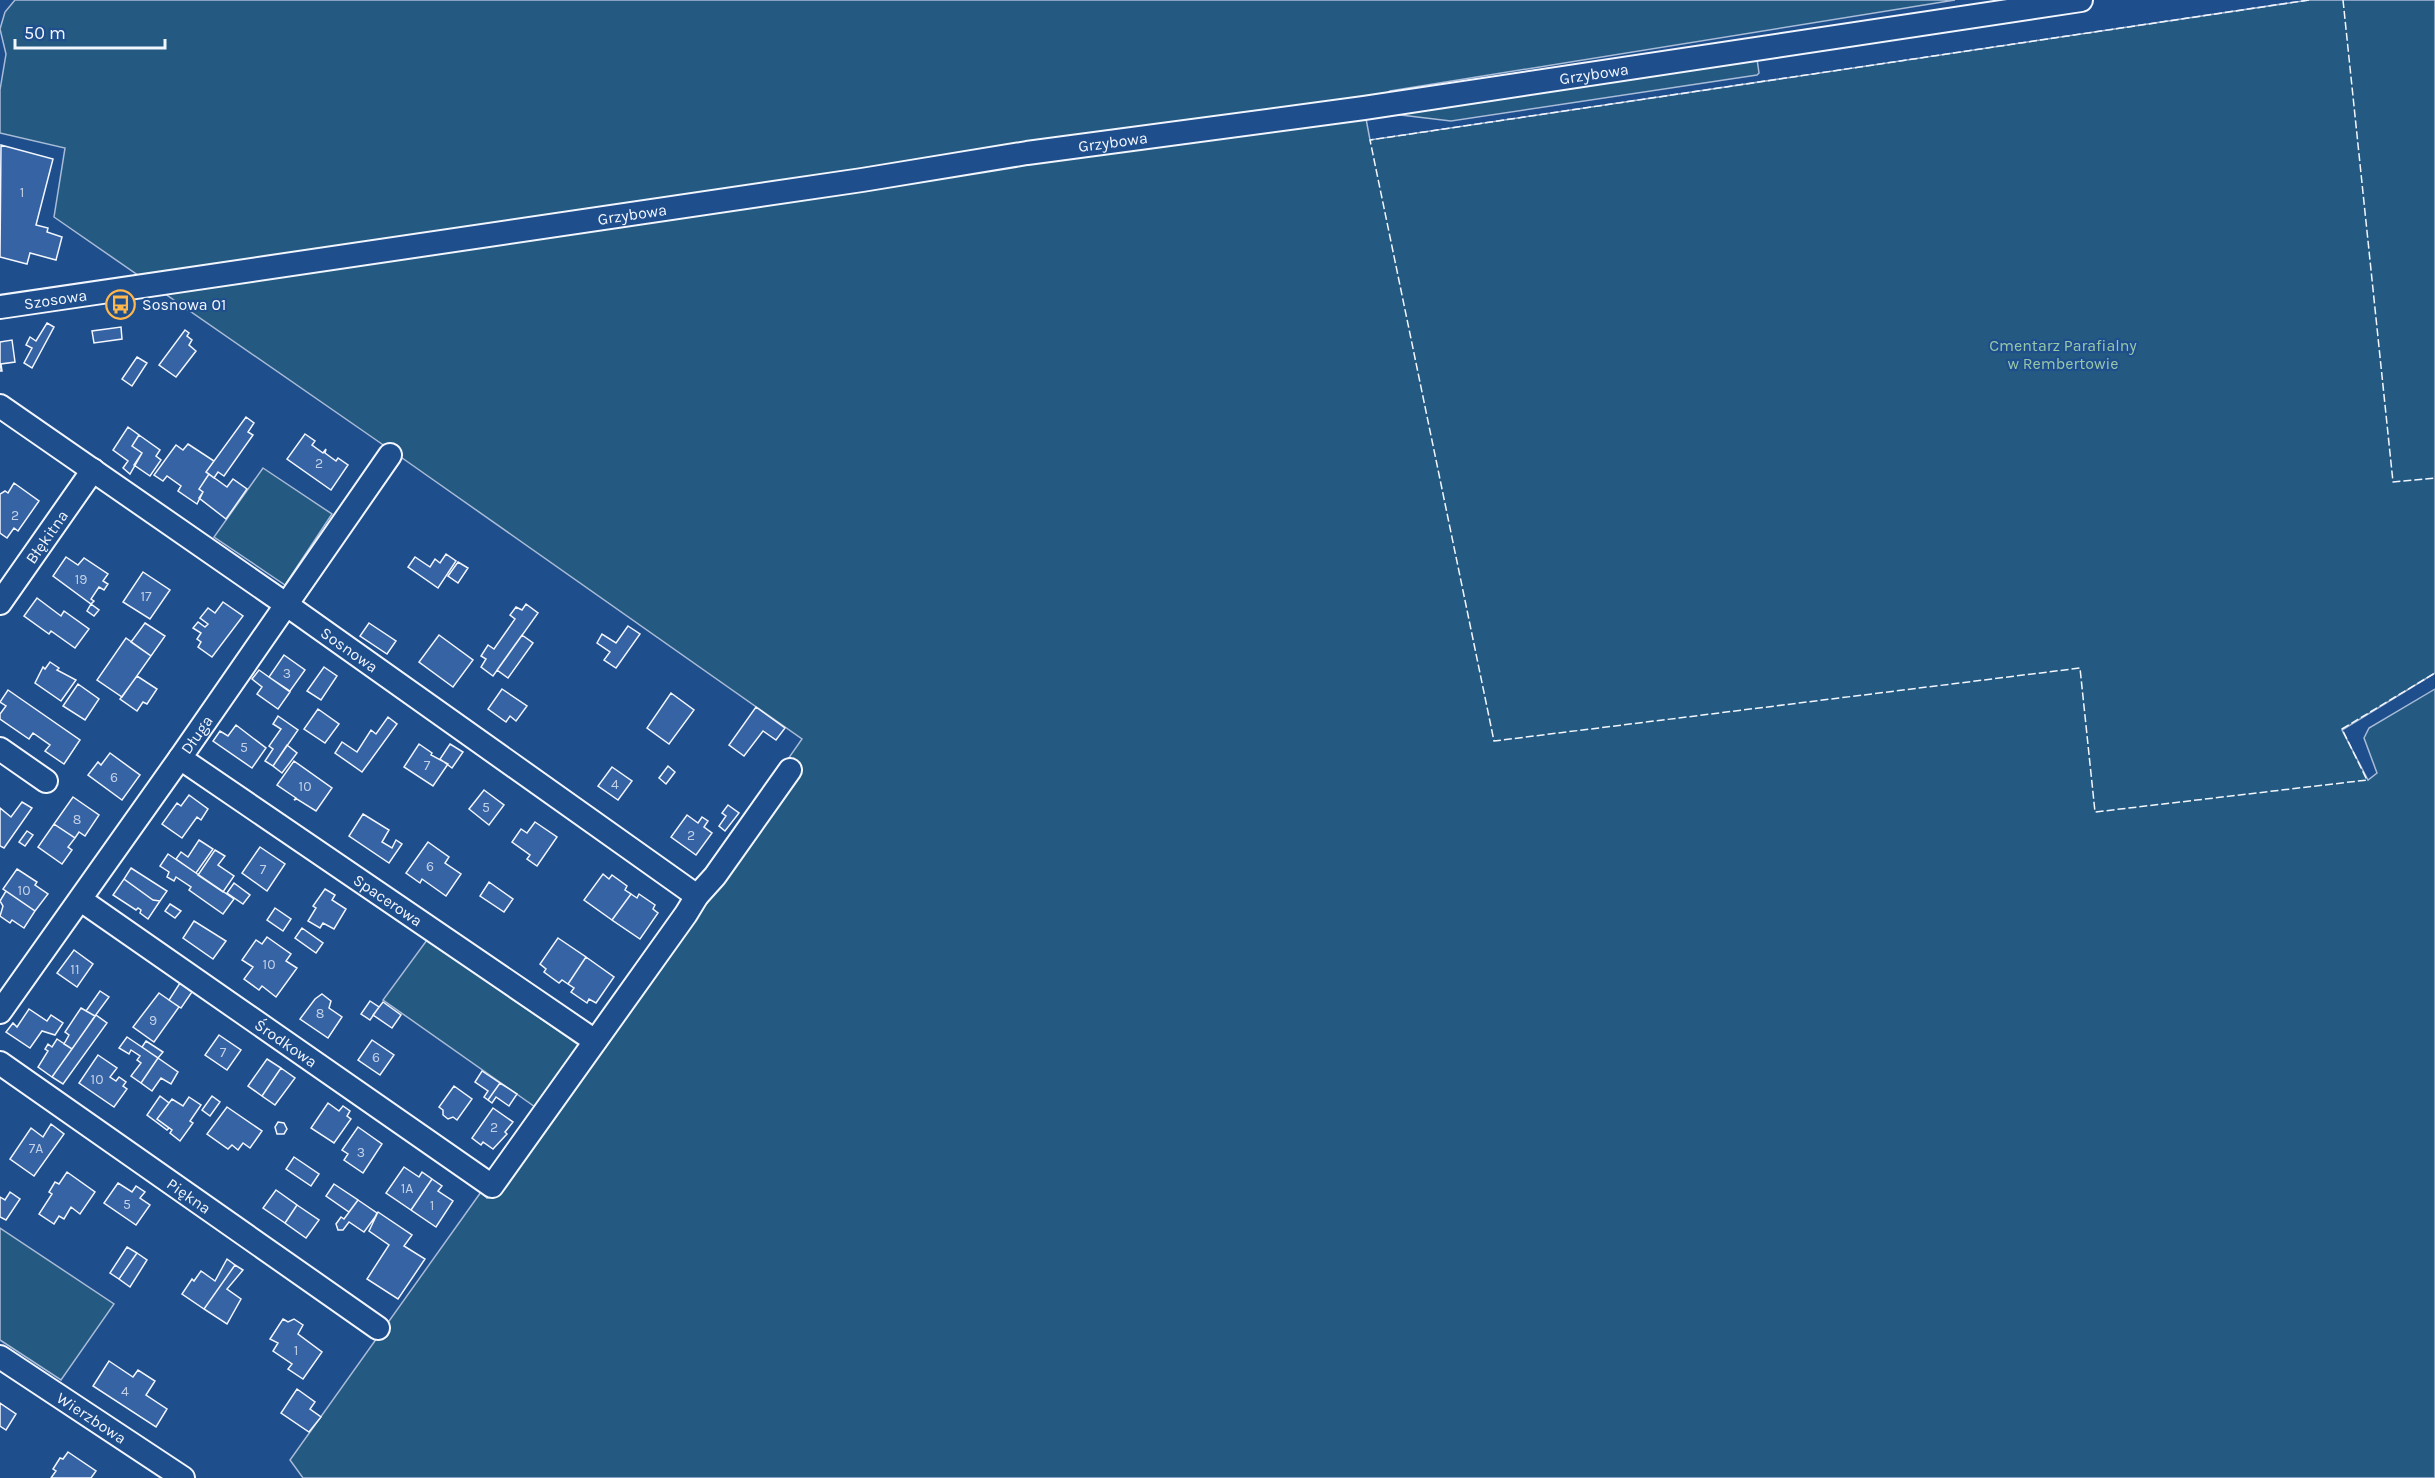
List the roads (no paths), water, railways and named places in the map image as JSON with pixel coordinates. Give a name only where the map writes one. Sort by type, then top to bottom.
[{"type":"street","name":"Grzybowa","points":[[145,285],[862,180],[1027,153],[1364,108],[2081,0]]},
{"type":"street","name":"Szosowa","points":[[0,307],[145,285]]},
{"type":"street","name":"Sosnowa","points":[[0,406],[697,896]]},
{"type":"street","name":"Długa","points":[[0,1012],[81,900],[390,455]]},
{"type":"street","name":"Błękitna","points":[[0,603],[93,470]]},
{"type":"street","points":[[0,749],[46,781]]},
{"type":"street","name":"Spacerowa","points":[[180,758],[595,1041]]},
{"type":"street","points":[[595,1041],[697,896],[715,876],[790,770]]},
{"type":"street","name":"Środkowa","points":[[81,900],[492,1186],[595,1041]]},
{"type":"street","name":"Piękna","points":[[0,1063],[378,1328]]},
{"type":"street","name":"Wierzbowa","points":[[0,1357],[183,1478]]},
{"type":"place","name":"Sosnowa 01","points":[[121,304]]},
{"type":"park label","name":"Cmentarz Parafialny w Rembertowie","points":[[2063,354]]}]
